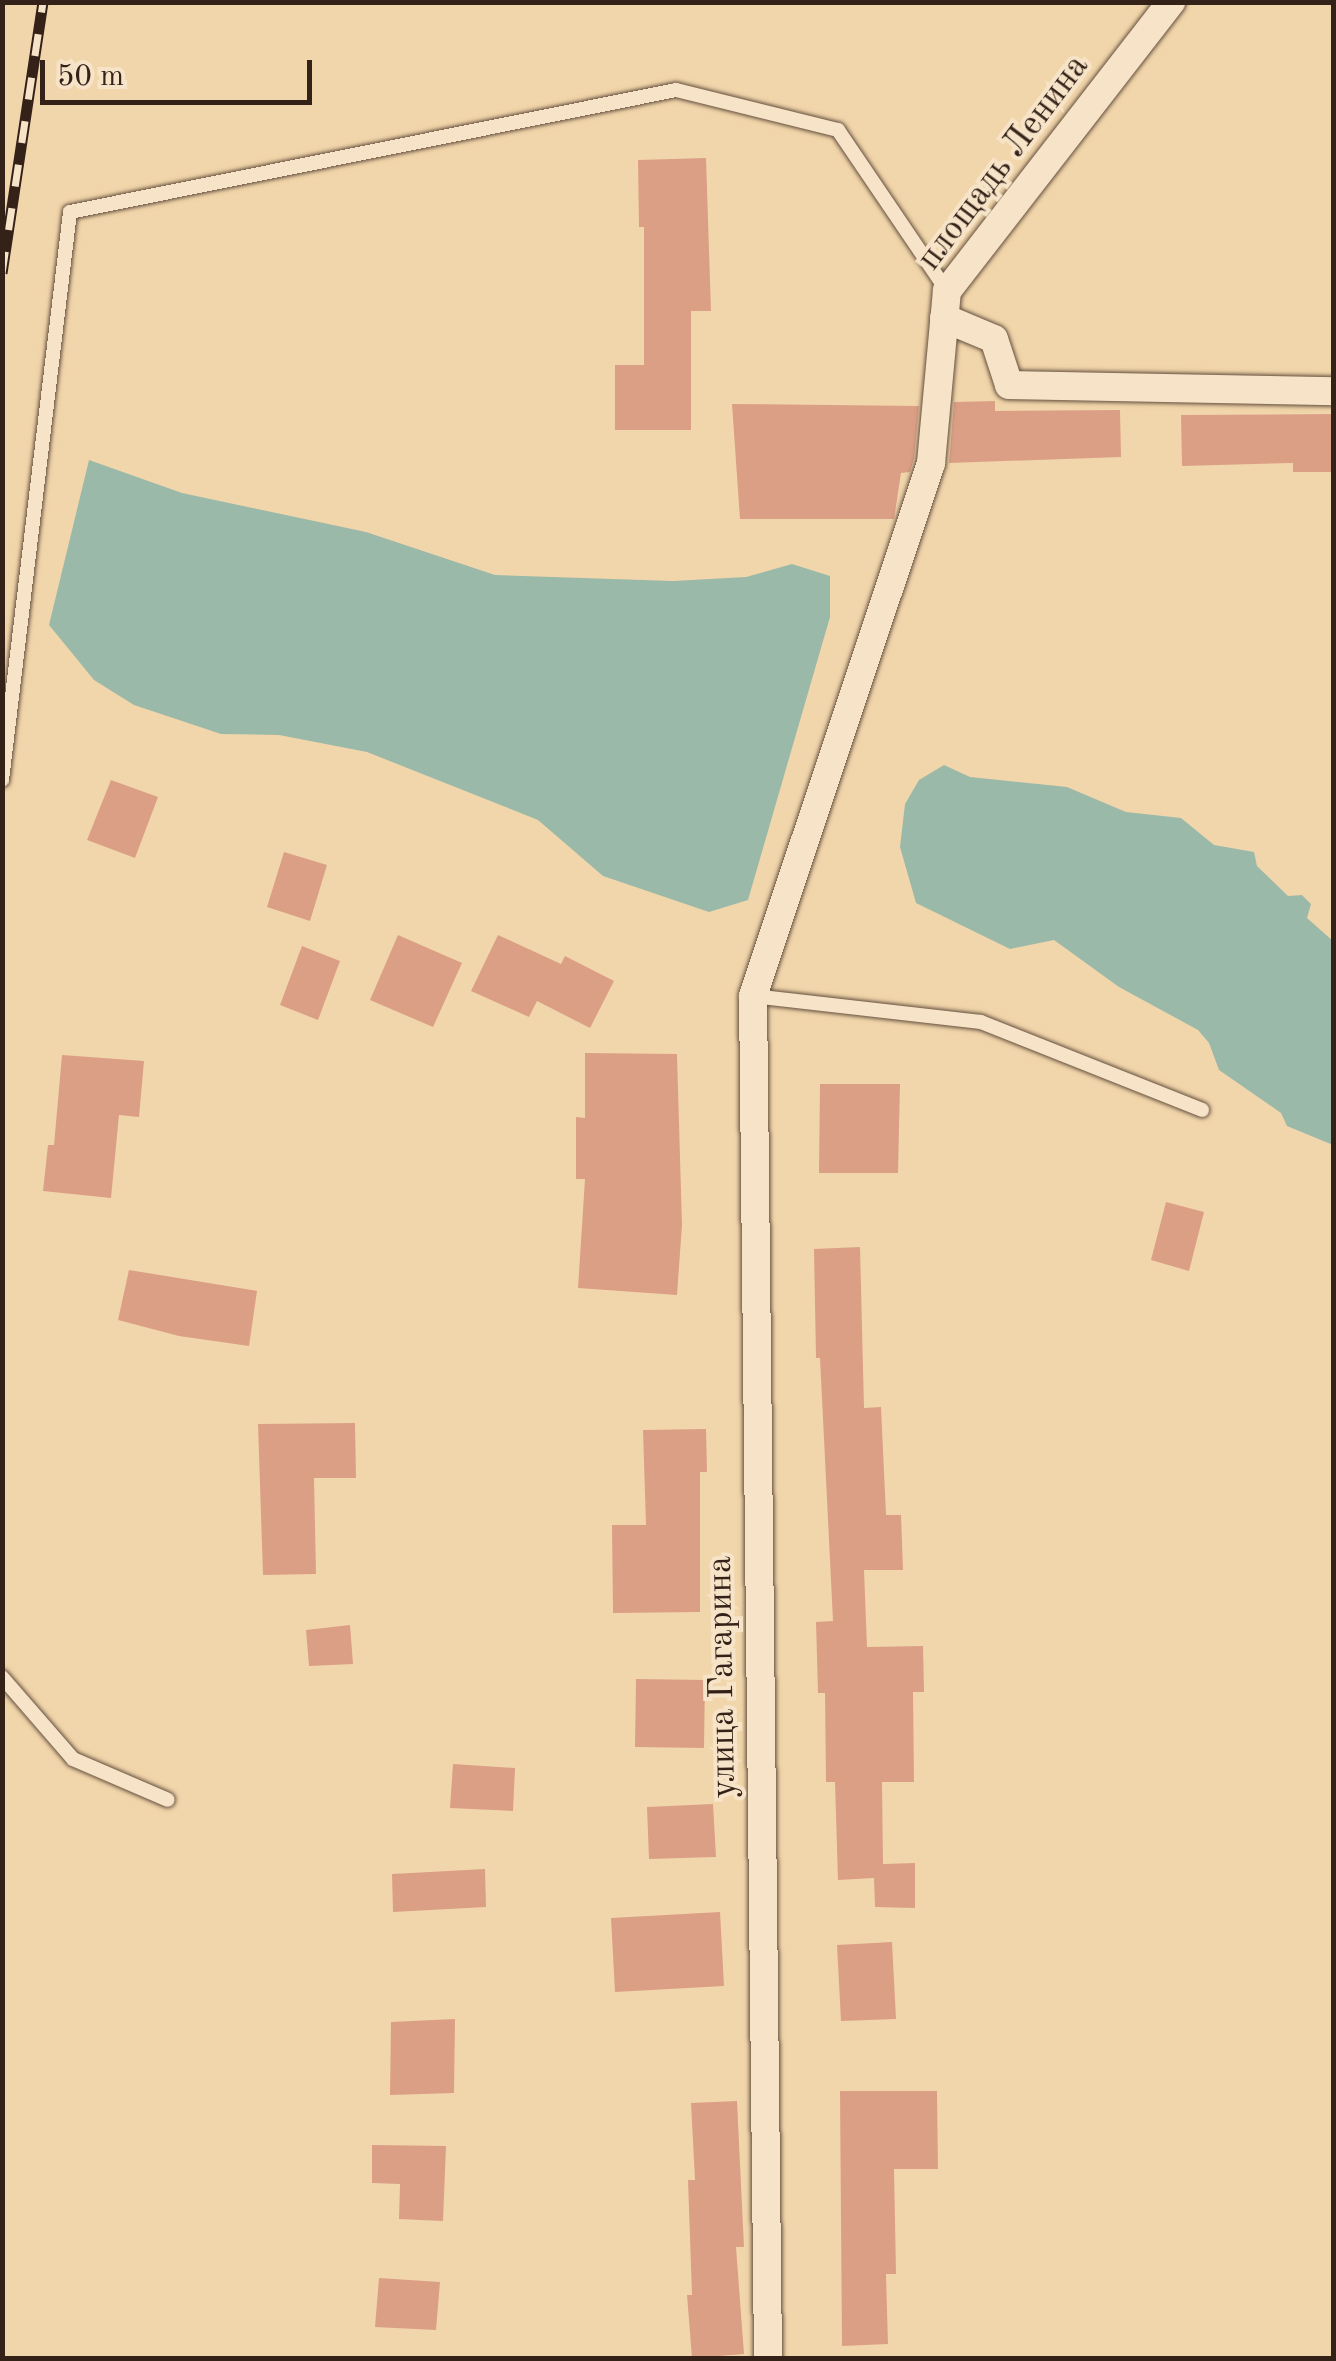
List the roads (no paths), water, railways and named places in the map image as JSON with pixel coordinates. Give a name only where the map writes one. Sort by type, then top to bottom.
[{"type":"street","name":"площадь Ленина","points":[[1171,2],[946,305],[994,339],[1009,385],[1334,392]]},
{"type":"street","name":"улица Гагарина","points":[[768,2358],[754,996],[930,462],[946,305]]},
{"type":"lane","points":[[2,780],[70,212],[676,90],[838,130],[946,305]]},
{"type":"lane","points":[[754,996],[981,1022],[1202,1110]]},
{"type":"lane","points":[[2,1677],[73,1759],[168,1800]]},
{"type":"railway","points":[[2,273],[43,2]]}]
